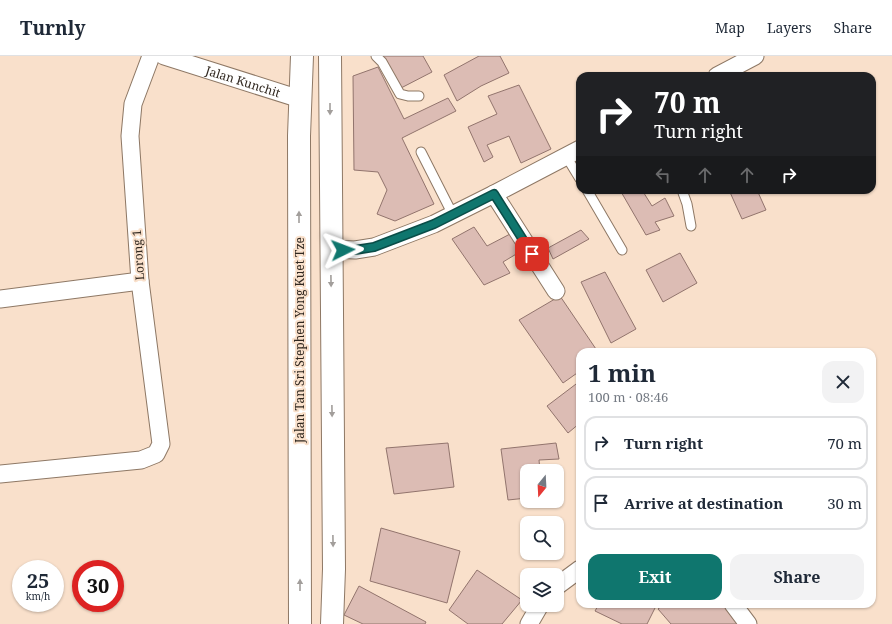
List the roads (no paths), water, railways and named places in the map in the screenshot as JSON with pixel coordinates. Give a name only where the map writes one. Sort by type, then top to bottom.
[{"type":"main road","name":"Jalan Tan Sri Stephen Yong Kuet Tze","points":[[300,624],[299,159],[302,56]]},
{"type":"main road","points":[[300,99],[321,89],[330,65]]},
{"type":"main road","points":[[330,65],[334,569],[332,624]]},
{"type":"street","name":"Lorong 1","points":[[0,474],[141,460],[156,454],[161,444],[140,281],[130,136],[133,104],[151,56]]},
{"type":"street","name":"Jalan Kunchit","points":[[164,56],[300,99]]},
{"type":"street","points":[[725,72],[755,56]]},
{"type":"street","points":[[331,249],[355,250],[374,247],[434,224],[454,215],[573,152]]},
{"type":"street","points":[[494,194],[556,290]]},
{"type":"street","points":[[0,299],[140,281]]},
{"type":"street","points":[[564,581],[576,572]]},
{"type":"street","points":[[736,608],[748,624]]},
{"type":"street","points":[[529,624],[536,612]]},
{"type":"lane","points":[[376,56],[382,62],[400,94],[419,96]]},
{"type":"lane","points":[[421,152],[454,215]]},
{"type":"lane","points":[[573,152],[576,164]]},
{"type":"lane","points":[[589,194],[622,250]]},
{"type":"lane","points":[[683,194],[691,226]]}]
